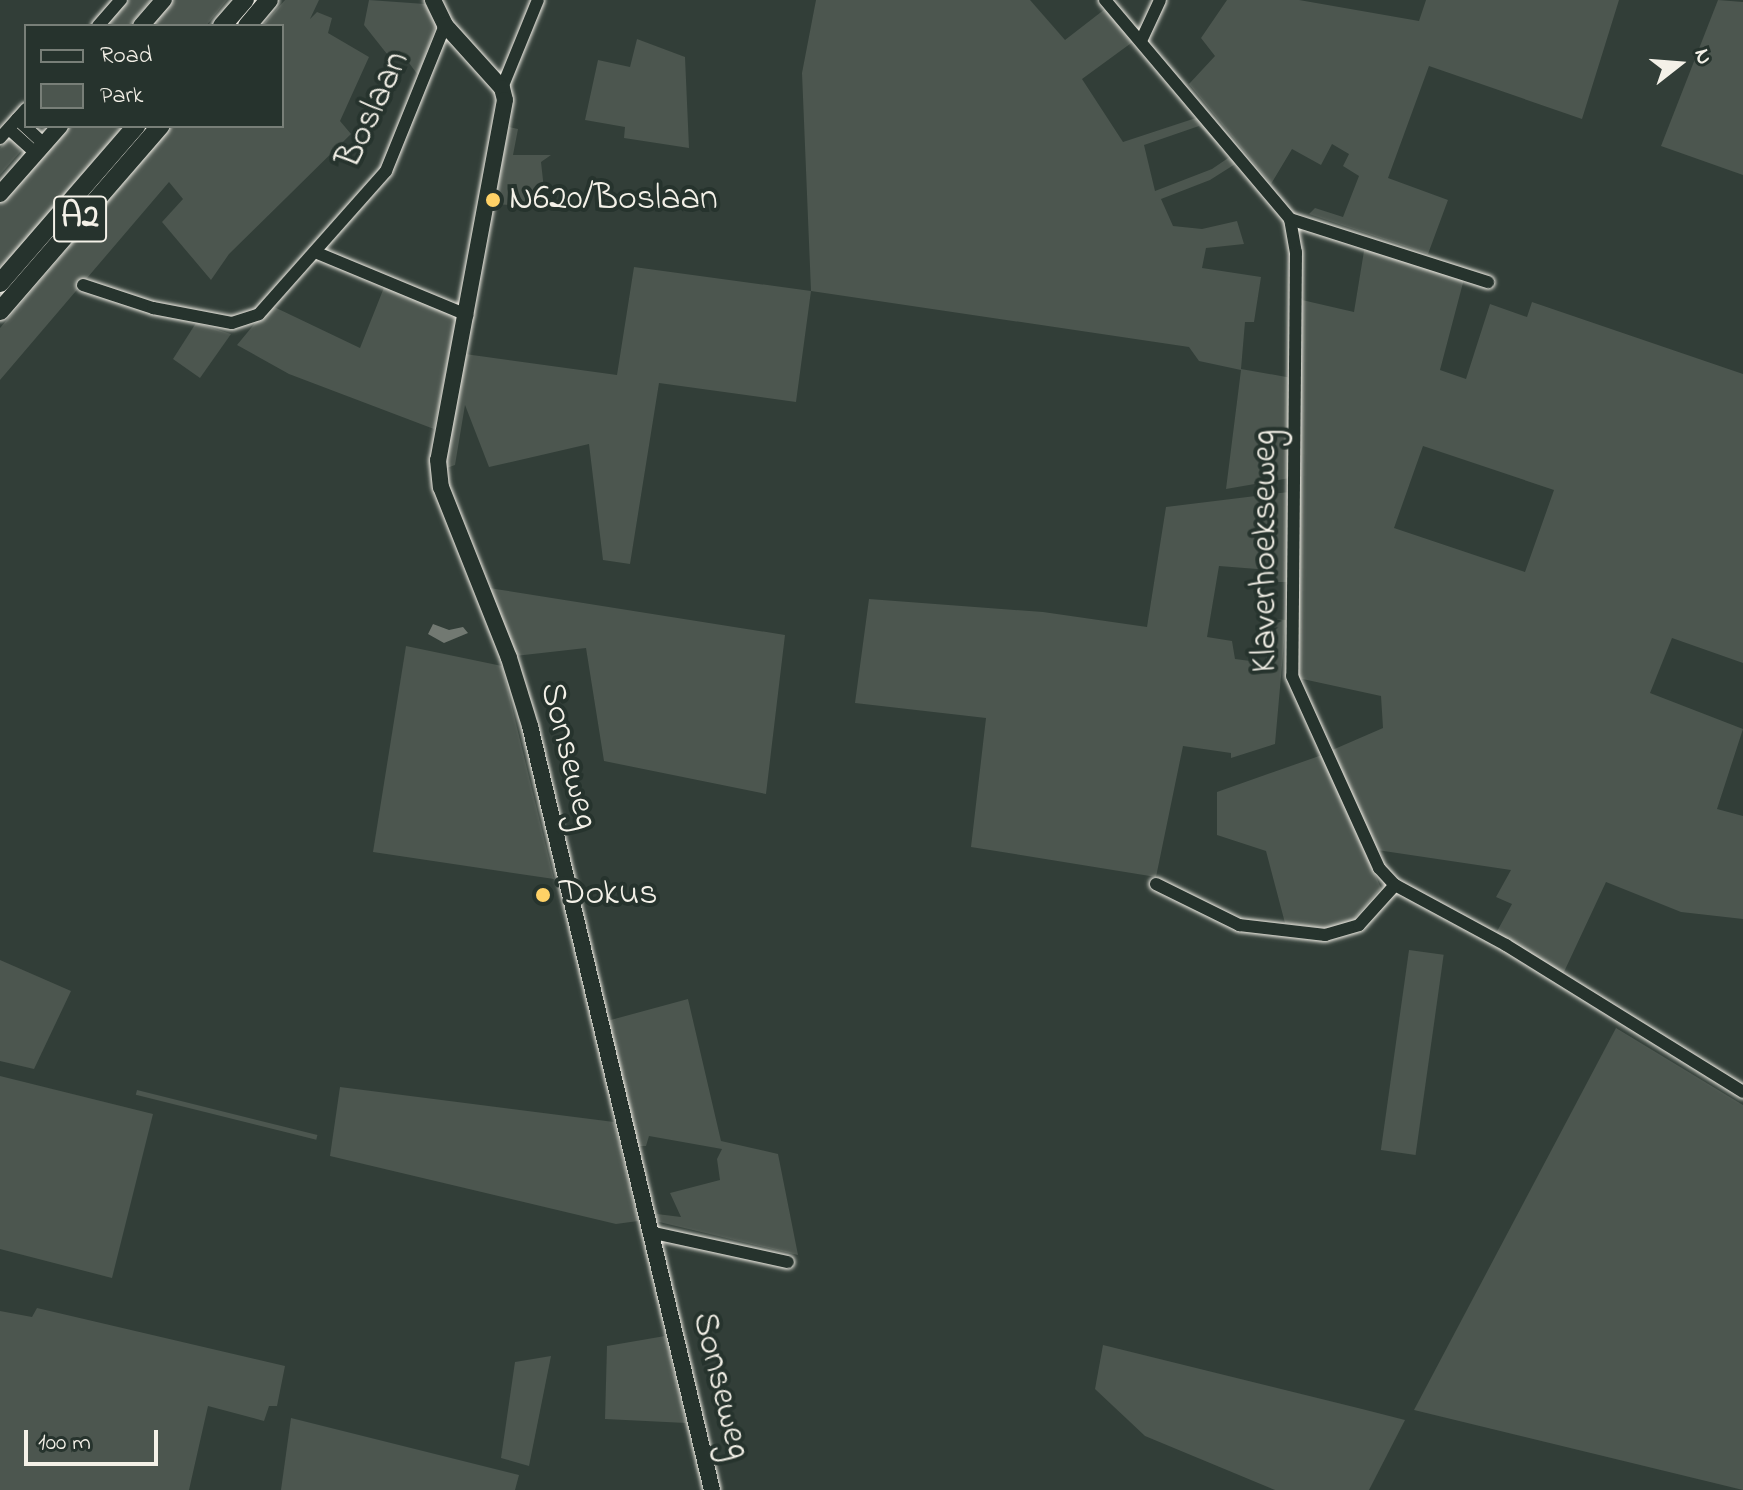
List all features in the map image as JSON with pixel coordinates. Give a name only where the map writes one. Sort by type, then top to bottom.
[{"type":"highway","points":[[224,24],[245,0]]},
{"type":"highway","points":[[249,24],[269,0]]},
{"type":"highway","name":"A2","points":[[0,283],[134,128]]},
{"type":"highway","name":"A2","points":[[0,311],[158,128]]},
{"type":"main road","points":[[143,24],[164,0]]},
{"type":"main road","points":[[433,0],[445,25],[502,88]]},
{"type":"main road","name":"Sonseweg","points":[[502,88],[505,100],[438,460],[441,487],[509,658],[530,726],[712,1490]]},
{"type":"main road","points":[[0,181],[57,128]]},
{"type":"main road","points":[[0,194],[39,142]]},
{"type":"street","points":[[100,24],[121,0]]},
{"type":"street","name":"Sonseweg","points":[[502,88],[538,0]]},
{"type":"street","points":[[1105,0],[1290,219],[1488,282]]},
{"type":"street","points":[[1141,41],[1160,0]]},
{"type":"street","name":"Boslaan","points":[[83,285],[153,308],[246,322],[315,252],[386,171],[445,25]]},
{"type":"street","points":[[13,124],[39,142]]},
{"type":"street","name":"Klaverhoekseweg","points":[[1290,219],[1296,252],[1292,676],[1379,868],[1395,885],[1555,974],[1743,1092]]},
{"type":"street","points":[[315,252],[467,315]]},
{"type":"street","points":[[1156,884],[1239,925],[1325,935],[1359,925],[1395,885]]},
{"type":"street","points":[[649,1232],[788,1262]]},
{"type":"green space","points":[[129,0],[151,0],[131,24],[108,24]]},
{"type":"green space","points":[[171,0],[227,0],[208,24],[150,24]]},
{"type":"green space","points":[[285,0],[319,0],[310,19],[317,12],[332,18],[328,33],[369,57],[340,121],[351,134],[229,254],[211,280],[162,222],[183,199],[169,182],[0,380],[0,328],[170,128],[284,128],[284,24],[264,24]]},
{"type":"green space","points":[[369,0],[425,4],[436,25],[418,75],[409,63],[387,54],[364,25]]},
{"type":"green space","points":[[816,0],[1030,0],[1065,40],[1105,9],[1134,41],[1082,79],[1123,142],[1202,116],[1225,151],[1199,126],[1144,145],[1155,191],[1212,169],[1234,154],[1240,161],[1210,180],[1161,199],[1173,226],[1202,229],[1237,221],[1244,244],[1206,248],[1202,268],[1261,277],[1254,322],[1245,322],[1241,369],[1292,378],[1290,478],[1226,489],[1241,370],[1199,361],[1189,347],[811,291],[802,73]]},
{"type":"green space","points":[[1227,0],[1299,0],[1419,21],[1426,0],[1619,0],[1582,119],[1429,66],[1388,178],[1448,200],[1428,254],[1309,214],[1315,208],[1343,217],[1359,176],[1343,166],[1349,154],[1332,144],[1321,165],[1292,149],[1271,184],[1189,84],[1215,56],[1201,38]]},
{"type":"green space","points":[[1718,0],[1743,2],[1743,175],[1661,146]]},
{"type":"green space","points":[[637,39],[685,57],[689,148],[624,138],[625,127],[585,120],[598,60],[630,67]]},
{"type":"green space","points":[[509,127],[518,129],[513,155],[551,155],[541,162],[546,207],[494,204]]},
{"type":"green space","points":[[59,128],[121,128],[0,270],[0,197]]},
{"type":"green space","points":[[10,137],[21,151],[0,175],[0,148]]},
{"type":"green space","points":[[1365,245],[1464,279],[1440,370],[1466,379],[1490,304],[1527,317],[1532,302],[1743,374],[1743,663],[1672,638],[1650,693],[1743,729],[1717,809],[1743,816],[1743,919],[1681,912],[1606,882],[1563,974],[1495,935],[1512,904],[1496,897],[1511,870],[1377,850],[1330,751],[1383,728],[1381,696],[1298,678],[1302,300],[1354,312]],"holes":[[[1423,446],[1554,490],[1525,572],[1394,528]]]},
{"type":"green space","points":[[634,267],[811,291],[796,402],[659,383],[630,564],[603,560],[589,444],[489,467],[465,405],[455,465],[444,469],[465,354],[617,375]]},
{"type":"green space","points":[[385,285],[457,317],[434,429],[289,374],[237,345],[270,305],[360,348]]},
{"type":"green space","points":[[196,323],[231,334],[200,378],[173,359]]},
{"type":"green space","points":[[1289,492],[1287,582],[1275,582],[1270,570],[1219,566],[1207,637],[1232,641],[1235,659],[1266,663],[1266,618],[1286,620],[1275,744],[1231,758],[1231,753],[1183,746],[1156,877],[971,847],[986,718],[855,703],[869,599],[1043,612],[1147,627],[1166,507]]},
{"type":"green space","points":[[489,588],[785,635],[766,794],[604,761],[586,648],[515,656]]},
{"type":"green space","points":[[406,646],[502,666],[554,879],[373,852]]},
{"type":"green space","points":[[1322,755],[1381,888],[1348,926],[1331,929],[1285,923],[1266,851],[1217,835],[1217,792]]},
{"type":"green space","points":[[1409,950],[1444,955],[1416,1155],[1381,1150]]},
{"type":"green space","points":[[0,960],[71,991],[34,1069],[0,1061]]},
{"type":"green space","points":[[688,999],[721,1141],[778,1154],[798,1255],[655,1221],[657,1214],[681,1217],[670,1193],[720,1180],[717,1159],[722,1149],[649,1136],[646,1146],[637,1146],[607,1021]]},
{"type":"green space","points":[[1616,1028],[1743,1105],[1743,1490],[1414,1410]]},
{"type":"green space","points":[[0,1076],[153,1114],[112,1278],[0,1249]]},
{"type":"green space","points":[[340,1087],[614,1122],[638,1221],[616,1224],[330,1156]]},
{"type":"green space","points":[[137,1090],[317,1135],[316,1140],[136,1095]]},
{"type":"green space","points":[[37,1308],[285,1366],[277,1406],[269,1406],[264,1421],[208,1406],[189,1490],[0,1490],[0,1311],[32,1317]]},
{"type":"green space","points":[[665,1336],[686,1423],[605,1419],[607,1346]]},
{"type":"green space","points":[[1103,1345],[1405,1420],[1369,1490],[1275,1490],[1145,1436],[1095,1389]]},
{"type":"green space","points":[[551,1356],[529,1466],[501,1458],[515,1362]]},
{"type":"green space","points":[[291,1418],[519,1475],[515,1490],[281,1490]]},
{"type":"shaded area","points":[[433,624],[449,630],[463,627],[468,633],[444,643],[428,634]]},
{"type":"place","name":"N620/Boslaan","points":[[493,200]]},
{"type":"place","name":"Dokus","points":[[543,895]]}]
